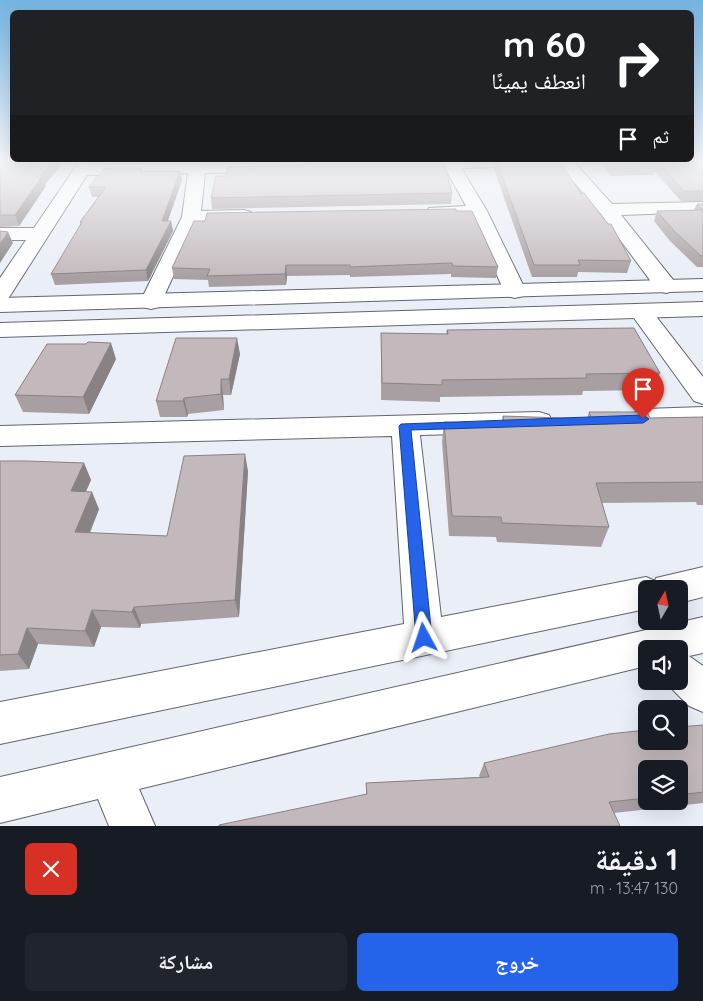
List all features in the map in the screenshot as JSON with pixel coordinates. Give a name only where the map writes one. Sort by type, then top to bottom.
[{"type":"street","points":[[0,294],[62,201]]},
{"type":"street","points":[[151,302],[191,217],[193,201]]},
{"type":"street","points":[[472,201],[515,291]]},
{"type":"street","points":[[599,201],[666,286]]},
{"type":"street","points":[[607,210],[703,207]]},
{"type":"street","points":[[419,212],[478,211]]},
{"type":"street","points":[[191,217],[260,216]]},
{"type":"street","points":[[0,234],[40,234]]},
{"type":"street","points":[[0,304],[151,302],[703,285]]},
{"type":"street","points":[[0,330],[703,310]]},
{"type":"street","points":[[640,311],[703,395]]},
{"type":"street","points":[[624,419],[703,417]]},
{"type":"street","points":[[0,436],[564,421]]},
{"type":"street","points":[[405,426],[424,638]]},
{"type":"street","points":[[688,585],[703,582]]},
{"type":"street","points":[[0,723],[638,595]]},
{"type":"street","points":[[688,642],[703,635]]},
{"type":"street","points":[[0,800],[638,660]]},
{"type":"street","points":[[688,679],[703,692]]},
{"type":"street","points":[[111,775],[132,826]]},
{"type":"building","points":[[0,201],[25,201],[15,215],[0,215]]},
{"type":"building","points":[[96,201],[169,201],[162,221],[171,221],[146,270],[51,274],[82,222],[80,222]]},
{"type":"building","points":[[511,201],[590,201],[608,224],[611,224],[631,261],[578,260],[580,265],[534,265]]},
{"type":"building","points":[[697,204],[703,204],[703,256],[674,231],[657,211],[702,210]]},
{"type":"building","points":[[456,209],[456,211],[472,211],[498,267],[453,266],[452,263],[350,267],[350,265],[286,265],[285,274],[207,276],[210,269],[172,268],[194,221],[205,221],[207,213]]},
{"type":"building","points":[[0,231],[8,232],[0,244]]},
{"type":"building","points":[[634,328],[660,373],[586,374],[587,378],[442,380],[442,385],[382,383],[381,333],[448,334],[447,330]]},
{"type":"building","points":[[176,338],[237,338],[229,379],[221,379],[221,394],[184,398],[183,401],[156,401]]},
{"type":"building","points":[[88,342],[111,343],[83,397],[15,395],[47,344],[86,344]]},
{"type":"building","points":[[589,412],[647,412],[650,418],[703,417],[703,482],[596,483],[609,527],[502,523],[501,517],[452,516],[444,422],[504,424],[503,416],[592,419]]},
{"type":"building","points":[[245,454],[235,600],[134,607],[132,612],[92,610],[85,631],[27,628],[18,654],[0,655],[0,461],[84,463],[71,491],[92,492],[75,532],[167,536],[184,456]]},
{"type":"building","points":[[703,725],[703,792],[688,794],[688,760],[638,760],[638,799],[609,802],[620,826],[219,826],[367,794],[366,783],[489,777],[484,763],[609,734],[638,731],[638,750],[688,750],[688,726]]},
{"type":"route","points":[[424,638],[405,426],[643,419]]}]
